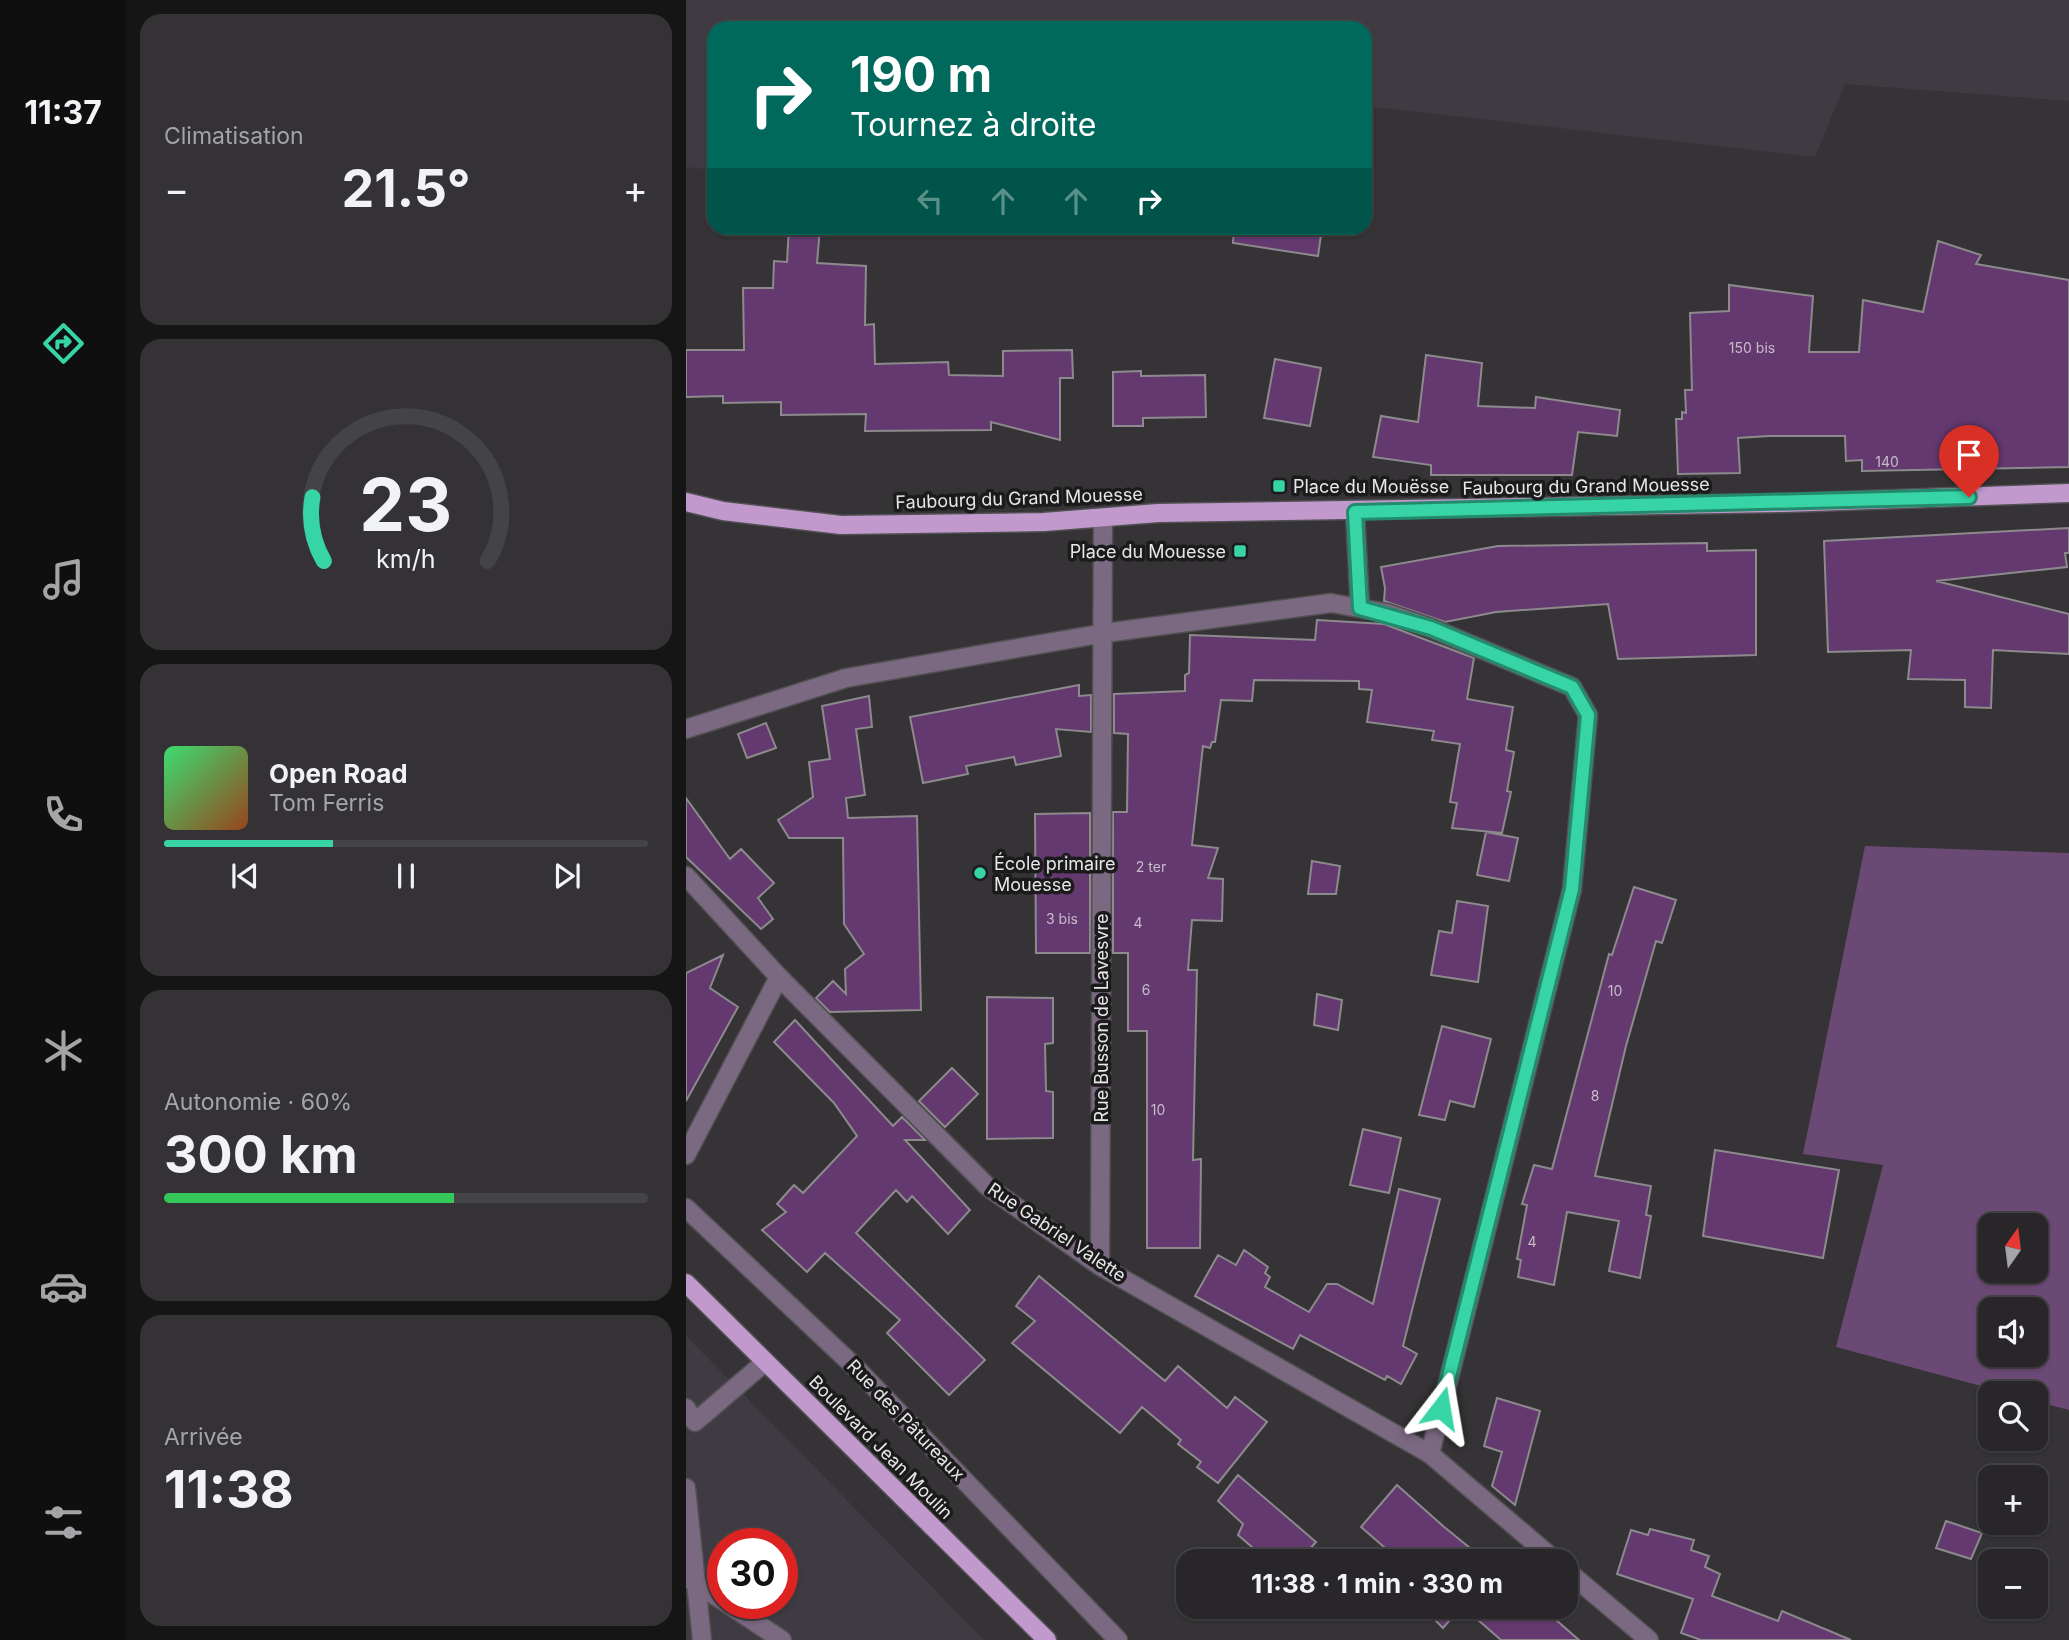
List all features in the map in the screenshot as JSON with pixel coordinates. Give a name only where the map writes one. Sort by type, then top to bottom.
[{"type":"main road","name":"Faubourg du Grand Mouesse","points":[[686,502],[723,511],[841,525],[1044,522],[1158,513],[1355,512],[2069,493]]},
{"type":"main road","name":"Boulevard Jean Moulin","points":[[686,1283],[1047,1640]]},
{"type":"street","points":[[1355,512],[1360,608]]},
{"type":"street","name":"Rue Busson de Lavesvre","points":[[1100,1266],[1105,633],[1103,518]]},
{"type":"street","points":[[686,729],[846,678],[1105,633],[1331,603],[1398,617],[1572,687],[1588,715],[1572,889],[1430,1454]]},
{"type":"street","name":"Rue Gabriel Valette","points":[[686,876],[779,977],[988,1188],[1100,1266],[1430,1454],[1542,1549]]},
{"type":"street","points":[[686,1154],[779,977]]},
{"type":"street","name":"Rue des Pâtureaux","points":[[686,1208],[856,1368],[1118,1640]]},
{"type":"street","points":[[690,1415],[765,1362]]},
{"type":"street","points":[[686,1488],[691,1580],[702,1640]]},
{"type":"street","points":[[691,1580],[707,1591]]},
{"type":"street","points":[[1578,1580],[1649,1640]]},
{"type":"street","points":[[750,1619],[782,1640]]},
{"type":"shaded area","points":[[686,0],[2069,0],[2069,101],[1845,84],[1815,157],[1372,107],[1372,21],[707,21],[707,169],[686,167]]},
{"type":"shaded area","points":[[1865,846],[2069,853],[2069,1410],[2048,1404],[2048,1381],[1978,1381],[1978,1385],[1836,1347],[1883,1165],[1803,1154]]},
{"type":"shaded area","points":[[686,1336],[984,1640],[686,1640]]},
{"type":"building","points":[[789,235],[819,235],[817,263],[866,266],[865,325],[874,324],[875,364],[948,362],[949,375],[1003,376],[1003,351],[1072,350],[1073,378],[1060,378],[1060,440],[991,422],[991,430],[865,431],[866,414],[781,415],[781,402],[723,403],[723,396],[686,397],[686,350],[744,350],[743,288],[773,288],[774,261],[787,262]]},
{"type":"building","points":[[1234,235],[1321,235],[1318,256],[1233,243]]},
{"type":"building","points":[[1938,241],[1981,255],[1976,264],[2069,280],[2069,467],[1862,471],[1862,460],[1846,461],[1845,436],[1769,436],[1738,438],[1740,473],[1678,474],[1676,419],[1682,419],[1682,412],[1686,413],[1685,390],[1692,390],[1690,313],[1729,311],[1729,285],[1813,296],[1809,352],[1859,352],[1863,300],[1923,312]]},
{"type":"building","points":[[1426,355],[1482,363],[1478,406],[1535,408],[1536,397],[1620,410],[1617,436],[1578,432],[1572,475],[1431,475],[1431,465],[1373,457],[1381,416],[1418,422]]},
{"type":"building","points":[[1275,359],[1321,368],[1310,426],[1264,418]]},
{"type":"building","points":[[1141,371],[1141,376],[1205,375],[1206,417],[1143,418],[1143,426],[1113,426],[1113,372]]},
{"type":"building","points":[[2069,528],[2069,553],[2065,553],[2067,567],[1936,581],[2069,614],[2069,654],[1993,650],[1991,708],[1965,707],[1965,680],[1908,679],[1911,650],[1828,652],[1824,541]]},
{"type":"building","points":[[1707,543],[1707,551],[1756,550],[1756,655],[1618,659],[1608,604],[1496,612],[1445,622],[1384,601],[1385,588],[1381,567],[1498,546]]},
{"type":"building","points":[[1317,620],[1384,624],[1474,658],[1467,699],[1513,707],[1506,750],[1514,752],[1507,791],[1511,792],[1502,833],[1452,828],[1457,803],[1450,802],[1460,744],[1432,740],[1434,731],[1367,722],[1372,690],[1359,689],[1359,681],[1254,680],[1252,701],[1221,700],[1215,742],[1212,742],[1210,748],[1203,746],[1192,845],[1218,848],[1208,878],[1223,879],[1222,921],[1192,920],[1188,970],[1197,970],[1193,1160],[1201,1159],[1200,1248],[1147,1248],[1147,1031],[1128,1031],[1128,953],[1113,953],[1113,812],[1127,812],[1128,734],[1114,733],[1114,694],[1185,691],[1185,675],[1189,673],[1190,635],[1315,640]]},
{"type":"building","points":[[1079,685],[1079,696],[1091,695],[1091,732],[1056,729],[1061,756],[1016,765],[1014,757],[966,766],[968,774],[923,783],[910,717]]},
{"type":"building","points":[[869,696],[872,727],[856,729],[865,795],[846,798],[848,818],[917,816],[921,1010],[830,1012],[816,998],[833,981],[846,994],[845,969],[864,954],[844,924],[843,838],[789,838],[778,820],[813,797],[809,762],[830,759],[822,706]]},
{"type":"building","points":[[766,723],[776,748],[747,758],[738,734]]},
{"type":"building","points":[[686,798],[730,859],[741,849],[774,883],[758,898],[773,919],[761,929],[686,857]]},
{"type":"building","points":[[1090,813],[1090,953],[1036,953],[1035,814]]},
{"type":"building","points":[[1486,832],[1518,838],[1509,881],[1477,875]]},
{"type":"building","points":[[1312,861],[1340,866],[1336,894],[1308,894]]},
{"type":"building","points":[[1634,887],[1676,900],[1662,943],[1656,941],[1626,1046],[1595,1176],[1651,1186],[1646,1215],[1651,1216],[1640,1278],[1609,1271],[1619,1221],[1567,1212],[1554,1285],[1518,1277],[1521,1260],[1517,1259],[1527,1205],[1522,1204],[1534,1165],[1552,1169],[1609,954],[1612,955]]},
{"type":"building","points":[[1457,901],[1488,906],[1478,982],[1431,975],[1439,931],[1452,933]]},
{"type":"building","points":[[723,955],[710,988],[738,1007],[686,1101],[686,973]]},
{"type":"building","points":[[1317,994],[1342,1000],[1338,1030],[1314,1025]]},
{"type":"building","points":[[987,997],[1053,998],[1053,1043],[1045,1044],[1046,1091],[1053,1092],[1053,1138],[987,1139]]},
{"type":"building","points":[[795,1020],[893,1126],[902,1117],[925,1140],[905,1140],[970,1210],[948,1234],[912,1196],[907,1202],[896,1190],[856,1233],[985,1360],[949,1395],[887,1333],[900,1320],[825,1253],[807,1272],[762,1230],[786,1212],[777,1204],[794,1185],[803,1193],[857,1136],[834,1103],[774,1042]]},
{"type":"building","points":[[1442,1026],[1491,1039],[1474,1107],[1450,1101],[1445,1120],[1419,1115]]},
{"type":"building","points":[[952,1068],[978,1094],[945,1127],[919,1101]]},
{"type":"building","points":[[1363,1129],[1401,1138],[1389,1193],[1350,1185]]},
{"type":"building","points":[[1715,1150],[1839,1170],[1823,1258],[1703,1236]]},
{"type":"building","points":[[1399,1189],[1440,1199],[1403,1346],[1417,1354],[1401,1384],[1387,1376],[1385,1380],[1300,1335],[1293,1349],[1195,1296],[1218,1255],[1236,1265],[1244,1250],[1268,1267],[1265,1273],[1270,1277],[1265,1287],[1309,1312],[1327,1284],[1337,1284],[1373,1304]]},
{"type":"building","points":[[1039,1276],[1165,1381],[1178,1366],[1227,1408],[1235,1397],[1267,1422],[1218,1483],[1197,1467],[1201,1462],[1178,1444],[1181,1440],[1142,1407],[1120,1433],[1012,1343],[1035,1321],[1016,1306]]},
{"type":"building","points":[[1497,1398],[1540,1411],[1515,1505],[1492,1486],[1502,1452],[1484,1446]]},
{"type":"building","points":[[1238,1475],[1316,1542],[1310,1549],[1252,1549],[1238,1535],[1243,1524],[1218,1501]]},
{"type":"building","points":[[1397,1485],[1471,1549],[1386,1549],[1361,1527]]},
{"type":"building","points":[[1946,1521],[1981,1535],[1971,1559],[1936,1548]]},
{"type":"building","points":[[1650,1529],[1694,1540],[1691,1550],[1709,1556],[1705,1567],[1720,1574],[1712,1596],[1778,1621],[1782,1611],[1851,1640],[1701,1640],[1681,1633],[1693,1599],[1617,1574],[1631,1530],[1648,1535]]},
{"type":"building","points":[[1434,1619],[1451,1619],[1443,1628]]},
{"type":"building","points":[[1477,1619],[1555,1619],[1579,1640],[1501,1640]]},
{"type":"place","name":"Place du Mouësse","points":[[1279,486]]},
{"type":"place","name":"Place du Mouesse","points":[[1240,551]]},
{"type":"place","name":"École primaire Mouesse","points":[[980,873]]},
{"type":"route","points":[[1441,1408],[1572,889],[1588,715],[1572,687],[1431,628],[1387,613],[1360,608],[1355,512],[1969,497]]}]
